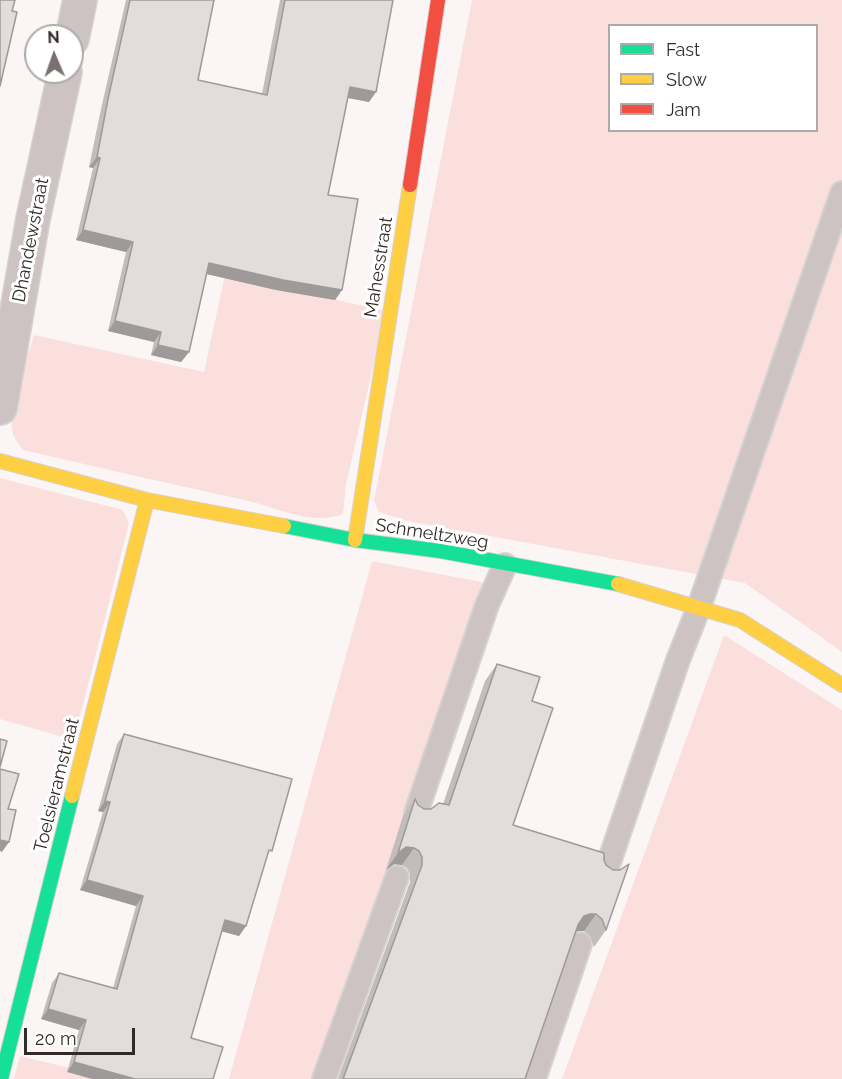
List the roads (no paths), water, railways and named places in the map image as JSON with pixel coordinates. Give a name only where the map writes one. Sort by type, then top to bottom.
[{"type":"street","points":[[75,24],[80,0]]},
{"type":"street","name":"Mahesstraat","points":[[355,540],[438,0]]},
{"type":"street","name":"Dhandewstraat","points":[[0,408],[33,219],[62,84]]},
{"type":"street","name":"Schmeltzweg","points":[[0,461],[147,500],[355,540],[440,552],[628,586],[740,620],[842,685]]},
{"type":"street","name":"Toelsieramstraat","points":[[2,1079],[147,500]]},
{"type":"lane","points":[[605,874],[842,193]]},
{"type":"lane","points":[[416,813],[487,605],[505,565]]},
{"type":"lane","points":[[324,1079],[397,877]]},
{"type":"lane","points":[[534,1079],[580,944]]}]
